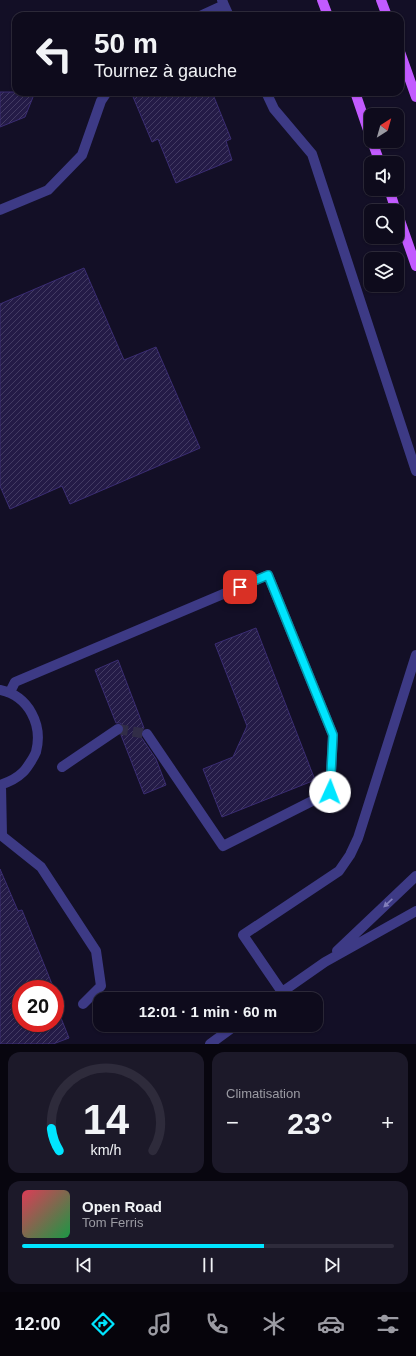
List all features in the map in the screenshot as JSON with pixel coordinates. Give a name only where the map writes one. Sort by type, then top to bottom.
[{"type":"main road","points":[[322,0],[326,12]]},
{"type":"main road","points":[[381,0],[386,12]]},
{"type":"main road","points":[[404,63],[416,97]]},
{"type":"main road","points":[[355,96],[364,120]]},
{"type":"main road","points":[[404,232],[416,266]]},
{"type":"street","points":[[207,12],[223,2],[227,12]]},
{"type":"street","points":[[0,210],[48,190],[82,155],[105,96]]},
{"type":"street","points":[[268,96],[274,109],[312,154],[416,471]]},
{"type":"street","points":[[83,1004],[101,986],[96,951],[41,867],[1,837],[1,785],[22,773],[35,754],[38,736],[34,718],[25,703],[5,691],[15,682],[268,575],[333,735],[330,792],[223,846],[146,734]]},
{"type":"street","points":[[416,655],[358,838],[350,854],[339,871],[243,935],[282,992],[325,962],[416,911]]},
{"type":"street","points":[[62,768],[118,729]]},
{"type":"street","points":[[325,962],[416,876]]},
{"type":"street","points":[[210,1044],[226,1032]]},
{"type":"building","points":[[0,92],[12,92],[12,96],[33,96],[25,117],[0,127]]},
{"type":"building","points":[[133,96],[214,96],[231,139],[226,141],[232,160],[176,183],[158,139],[152,142]]},
{"type":"building","points":[[84,268],[124,360],[156,347],[200,448],[70,504],[62,486],[10,509],[0,486],[0,304]]},
{"type":"building","points":[[256,628],[315,780],[222,817],[203,769],[233,757],[247,726],[215,644]]},
{"type":"building","points":[[118,660],[144,728],[141,732],[141,737],[156,759],[166,785],[144,794],[121,735],[124,731],[124,726],[120,723],[116,723],[95,670]]},
{"type":"building","points":[[0,869],[18,911],[22,910],[50,980],[12,980],[12,1032],[64,1032],[64,1026],[69,1038],[53,1044],[0,1044]]},
{"type":"tunnel","points":[[118,729],[147,734]]},
{"type":"route","points":[[240,587],[268,575],[333,735],[330,792]]}]
